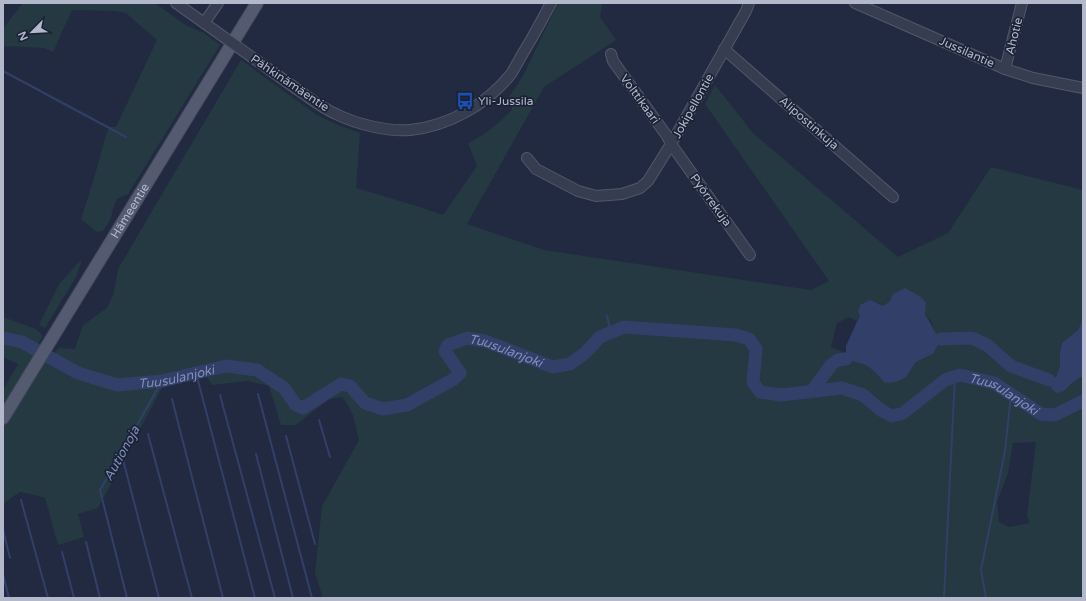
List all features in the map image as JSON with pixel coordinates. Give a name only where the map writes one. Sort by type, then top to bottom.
[{"type":"main road","name":"Hämeentie","points":[[3,418],[257,3]]},
{"type":"street","name":"Pähkinämäentie","points":[[176,3],[316,102],[336,114],[356,122],[382,128],[409,130],[434,125],[458,116],[488,97],[512,73],[534,36],[551,3]]},
{"type":"street","points":[[204,23],[218,3]]},
{"type":"street","name":"Jokipellontie","points":[[527,158],[536,169],[578,191],[596,196],[622,194],[640,188],[648,181],[671,144],[750,3]]},
{"type":"street","name":"Jussilantie","points":[[855,3],[1006,69],[1033,78],[1083,88]]},
{"type":"street","name":"Ahotie","points":[[1006,69],[1022,3]]},
{"type":"street","name":"Alipostinkuja","points":[[724,49],[893,197]]},
{"type":"street","name":"Volttikaari","points":[[611,54],[613,61],[667,136],[671,144]]},
{"type":"street","name":"Pyörrekuja","points":[[671,144],[750,255]]},
{"type":"shaded area","points":[[23,3],[155,3],[187,26],[204,33],[220,45],[128,194],[117,199],[111,218],[103,231],[97,232],[81,219],[107,132],[110,127],[116,127],[157,40],[126,13],[114,11],[72,10],[53,52],[44,48],[3,46],[3,27]]},
{"type":"shaded area","points":[[558,3],[602,3],[600,17],[616,40],[544,87],[467,224],[544,250],[811,290],[829,281],[705,104],[715,85],[753,133],[898,257],[948,233],[991,167],[1083,190],[1083,318],[1078,330],[1062,343],[1060,352],[1060,366],[1056,377],[1064,391],[1072,383],[1083,376],[1083,598],[323,598],[315,573],[322,506],[359,440],[353,415],[348,405],[342,397],[329,399],[296,425],[281,425],[269,386],[248,381],[212,385],[205,374],[197,374],[164,384],[98,508],[78,514],[84,537],[58,545],[45,498],[20,492],[3,505],[3,390],[18,364],[3,357],[3,317],[36,329],[43,336],[34,350],[51,359],[58,348],[75,349],[83,325],[107,308],[114,292],[118,269],[241,60],[317,115],[360,133],[356,188],[443,215],[477,166],[468,143],[480,137],[492,128],[512,110],[509,97],[523,76]],"holes":[[[890,301],[925,315],[931,321],[936,335],[933,354],[916,362],[906,377],[875,372],[866,365],[846,359],[846,353],[831,347],[837,323],[849,317],[857,321],[860,315],[878,303],[883,306]],[[1036,442],[1027,516],[1030,523],[1009,527],[999,522],[997,502],[1008,473],[1013,443]]]},
{"type":"shaded area","points":[[82,259],[76,277],[45,328],[39,325],[59,284]]},
{"type":"water","points":[[905,288],[921,297],[926,303],[925,315],[941,339],[933,354],[916,362],[906,377],[896,382],[885,383],[866,365],[846,359],[846,346],[860,315],[858,312],[860,305],[870,300],[883,306],[890,301],[893,294]]},
{"type":"water","points":[[1083,318],[1083,376],[1072,383],[1064,391],[1056,393],[1051,388],[1049,380],[1056,377],[1060,366],[1060,352],[1062,343],[1078,330]]},
{"type":"waterway","points":[[3,71],[126,137]]},
{"type":"waterway","points":[[607,316],[611,332]]},
{"type":"waterway","name":"Tuusulanjoki","points":[[3,338],[22,342],[78,373],[117,385],[162,381],[226,366],[257,370],[284,388],[296,405],[303,408],[341,384],[350,386],[365,403],[383,409],[407,405],[454,379],[460,373],[445,351],[448,345],[467,338],[485,341],[553,367],[570,364],[585,353],[600,337],[624,327],[736,335],[749,339],[756,349],[753,382],[760,392],[781,395],[842,388],[863,395],[882,411],[892,416],[903,413],[945,380],[960,375],[994,383],[1041,414],[1055,415],[1083,401]]},
{"type":"waterway","points":[[941,339],[972,338],[987,345],[1011,366],[1049,380]]},
{"type":"waterway","points":[[812,391],[831,365],[838,360],[846,359]]},
{"type":"waterway","points":[[196,373],[255,598]]},
{"type":"waterway","points":[[944,598],[955,376]]},
{"type":"waterway","name":"Autionoja","points":[[127,598],[100,490],[162,381]]},
{"type":"waterway","points":[[258,394],[312,598]]},
{"type":"waterway","points":[[220,395],[275,598]]},
{"type":"waterway","points":[[986,598],[981,570],[1005,451],[1011,395]]},
{"type":"waterway","points":[[172,399],[223,598]]},
{"type":"waterway","points":[[319,420],[330,457]]},
{"type":"waterway","points":[[148,434],[192,598]]},
{"type":"waterway","points":[[286,436],[315,544]]},
{"type":"waterway","points":[[121,452],[159,598]]},
{"type":"waterway","points":[[256,454],[293,598]]},
{"type":"waterway","points":[[21,500],[48,598]]},
{"type":"waterway","points":[[3,530],[10,558]]},
{"type":"waterway","points":[[86,542],[100,598]]},
{"type":"waterway","points":[[62,552],[74,598]]},
{"type":"waterway","points":[[3,574],[9,598]]},
{"type":"place","name":"Yli-Jussila","points":[[465,101]]}]
